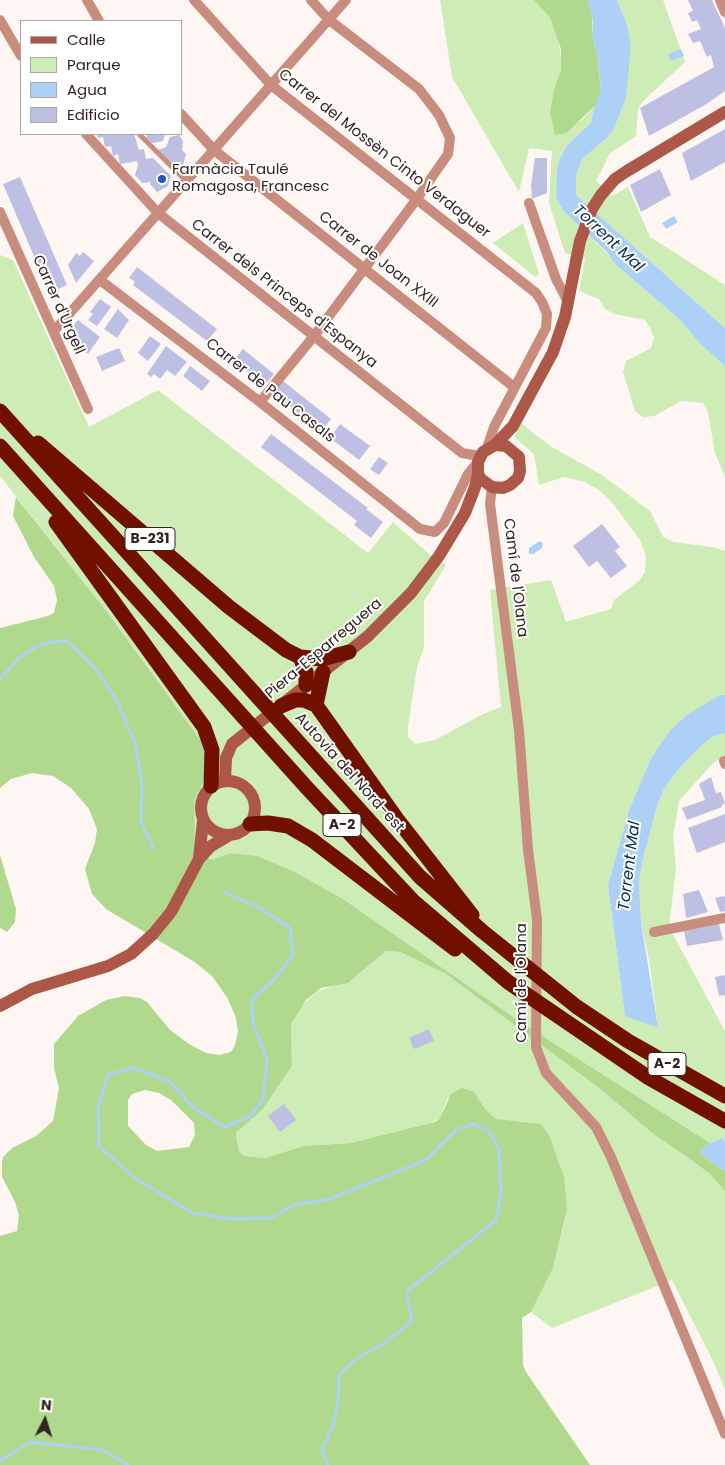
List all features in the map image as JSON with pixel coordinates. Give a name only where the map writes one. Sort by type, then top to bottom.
[{"type":"highway","name":"B-231","points":[[2,413],[229,607],[286,650],[300,657],[322,659],[349,652]]},
{"type":"highway","name":"Autovia del Nord-est","points":[[2,413],[420,877],[482,932],[590,1016],[628,1041],[725,1096]]},
{"type":"highway","name":"A-2","points":[[0,446],[308,789],[413,901],[508,982],[649,1078],[725,1120]]},
{"type":"highway","points":[[15,464],[204,727],[212,750],[218,783]]},
{"type":"highway","points":[[300,657],[306,672],[306,685]]},
{"type":"highway","points":[[316,705],[323,672]]},
{"type":"highway","points":[[286,702],[304,700],[316,705],[397,819],[463,902],[482,932]]},
{"type":"highway","points":[[250,824],[268,823],[288,826],[312,840],[467,958],[508,982]]},
{"type":"main road","name":"B-231","points":[[514,426],[553,352],[568,302],[577,256],[588,219],[606,188],[627,171],[725,112]]},
{"type":"main road","name":"Piera-Esparreguera","points":[[199,859],[203,821],[200,807],[201,799],[218,783],[229,748],[236,740],[349,652],[390,616],[411,593],[438,556],[465,513],[491,487],[503,488],[518,478],[521,464],[513,450],[514,426]]},
{"type":"main road","name":"Piera-Esparreguera","points":[[465,513],[484,457],[514,426]]},
{"type":"main road","points":[[491,487],[481,480],[484,457],[506,446],[513,450]]},
{"type":"main road","points":[[218,783],[242,784],[254,798],[255,807],[250,824]]},
{"type":"main road","points":[[203,821],[217,834],[228,836]]},
{"type":"main road","name":"Piera-Esparreguera","points":[[0,1006],[32,989],[108,966],[131,954],[153,934],[171,912],[199,859],[211,846],[228,836],[243,831],[250,824]]},
{"type":"street","points":[[87,0],[98,20]]},
{"type":"street","name":"Carrer del Mossèn Cinto Verdaguer","points":[[194,0],[271,85],[536,293],[547,314],[546,328],[514,387]]},
{"type":"street","points":[[260,402],[365,269],[448,154],[450,138],[438,114],[419,89],[328,20],[311,0]]},
{"type":"street","points":[[54,332],[346,0]]},
{"type":"street","points":[[720,0],[725,12]]},
{"type":"street","points":[[0,20],[20,54]]},
{"type":"street","name":"Carrer de Joan XXIII","points":[[182,115],[214,150],[514,387]]},
{"type":"street","name":"Carrer dels Princeps d'Espanya","points":[[87,135],[158,213],[462,452],[484,457]]},
{"type":"street","points":[[529,203],[556,279],[568,302]]},
{"type":"street","name":"Carrer d'Urgell","points":[[0,212],[88,409]]},
{"type":"street","name":"Carrer de Pau Casals","points":[[100,280],[260,402],[420,528],[435,532],[444,523],[468,474],[484,457]]},
{"type":"street","points":[[484,457],[494,427],[514,387]]},
{"type":"street","name":"Camí de l'Olana","points":[[491,487],[490,504],[519,730],[528,850],[537,920],[538,946],[534,1038],[546,1073],[562,1093],[596,1127],[611,1157],[725,1434]]},
{"type":"street","points":[[654,932],[725,918]]},
{"type":"lane","points":[[140,135],[186,181]]},
{"type":"green space","points":[[440,0],[534,0],[550,18],[558,38],[561,70],[554,89],[550,112],[581,121],[596,105],[591,123],[568,144],[560,158],[557,168],[556,198],[564,212],[608,254],[613,262],[680,320],[700,344],[725,366],[725,477],[715,453],[708,412],[703,403],[681,401],[654,416],[643,417],[635,411],[623,372],[626,361],[651,348],[654,338],[650,328],[645,320],[614,314],[605,309],[599,299],[579,291],[585,259],[565,253],[549,203],[552,151],[529,148],[519,192],[452,77]]},
{"type":"green space","points":[[534,0],[588,0],[592,11],[593,41],[597,53],[601,91],[596,105],[566,133],[555,135],[550,112],[554,89],[561,70],[561,49],[550,18]]},
{"type":"green space","points":[[617,0],[663,0],[685,62],[642,102],[638,109],[636,136],[610,153],[596,181],[612,196],[628,187],[650,237],[725,285],[725,328],[576,195],[576,175],[583,158],[607,138],[614,129],[626,98],[630,40],[627,24]]},
{"type":"green space","points":[[523,223],[539,274],[535,277],[493,243]]},
{"type":"green space","points":[[0,255],[13,260],[89,427],[158,390],[368,553],[393,522],[429,554],[446,565],[424,601],[424,647],[417,667],[408,727],[408,737],[416,744],[435,740],[483,714],[501,707],[490,590],[551,580],[566,622],[611,609],[614,600],[639,581],[645,572],[646,556],[640,540],[611,501],[599,490],[585,482],[564,477],[539,485],[534,454],[514,437],[521,423],[550,446],[602,475],[650,511],[663,537],[673,542],[712,547],[725,551],[725,695],[687,715],[671,729],[651,758],[629,810],[608,885],[625,1016],[658,1028],[650,965],[641,921],[639,882],[643,859],[657,806],[664,789],[677,771],[703,744],[712,737],[725,733],[725,756],[713,763],[679,801],[673,837],[676,868],[669,927],[725,1031],[725,1142],[722,1138],[710,1143],[516,1019],[343,899],[295,872],[256,856],[231,853],[211,860],[194,849],[194,801],[199,790],[104,608],[0,476]]},
{"type":"green space","points":[[16,497],[104,608],[204,745],[208,759],[205,778],[194,801],[195,849],[211,860],[231,853],[257,856],[295,872],[343,899],[516,1019],[710,1143],[699,1152],[725,1172],[725,1191],[710,1174],[652,1133],[599,1088],[446,974],[400,952],[386,951],[348,983],[321,988],[306,1000],[291,1024],[292,1066],[263,1109],[236,1133],[239,1152],[245,1156],[266,1158],[304,1146],[351,1143],[435,1122],[440,1118],[451,1094],[462,1088],[474,1092],[486,1110],[496,1119],[541,1124],[549,1135],[564,1177],[567,1211],[553,1268],[531,1312],[522,1318],[523,1365],[590,1465],[0,1465],[0,1236],[17,1231],[19,1216],[15,1202],[2,1177],[2,1163],[3,1157],[12,1148],[36,1136],[53,1121],[59,1088],[54,1068],[54,1044],[78,1016],[106,1000],[125,996],[140,998],[147,1002],[170,1030],[189,1044],[206,1053],[219,1055],[231,1052],[238,1032],[236,1018],[228,999],[212,976],[193,961],[106,909],[92,894],[85,869],[95,843],[97,829],[89,809],[71,788],[53,776],[32,773],[11,779],[0,788],[0,628],[48,616],[54,613],[57,600],[54,586],[34,557],[13,516]],"holes":[[[145,1090],[159,1093],[171,1100],[194,1123],[195,1135],[189,1147],[157,1151],[146,1145],[128,1126],[128,1100],[132,1094]]]},
{"type":"green space","points":[[0,855],[16,909],[15,922],[7,932],[0,928]]},
{"type":"green space","points":[[386,951],[400,952],[446,974],[599,1088],[652,1133],[710,1174],[725,1191],[725,1390],[714,1363],[672,1280],[552,1328],[531,1312],[553,1268],[566,1218],[563,1177],[549,1135],[522,1121],[508,1122],[496,1119],[486,1110],[474,1092],[447,1099],[440,1118],[423,1127],[351,1143],[319,1145],[266,1158],[245,1156],[239,1152],[236,1133],[263,1109],[292,1066],[291,1024],[297,1011],[316,992],[353,979]]},
{"type":"water","name":"Torrent Mal","points":[[588,0],[617,0],[627,24],[631,45],[626,98],[614,129],[607,138],[583,158],[576,175],[576,195],[725,328],[725,366],[700,344],[680,320],[613,262],[608,253],[564,212],[556,198],[557,168],[560,158],[568,144],[591,123],[594,108],[601,91],[597,53],[593,41],[593,21]]},
{"type":"water","points":[[681,49],[684,56],[671,61],[668,54]]},
{"type":"water","points":[[674,216],[678,222],[666,229],[662,223]]},
{"type":"water","points":[[540,541],[543,543],[542,548],[533,554],[529,554],[529,548]]},
{"type":"water","name":"Torrent Mal","points":[[720,695],[725,695],[725,733],[712,737],[703,744],[677,771],[664,789],[657,806],[643,859],[639,882],[641,921],[658,1028],[625,1016],[608,885],[629,810],[651,758],[671,729],[687,715]]},
{"type":"water","points":[[722,1138],[725,1142],[725,1172],[699,1152],[710,1143]]},
{"type":"building","points":[[688,0],[712,0],[725,28],[725,91],[705,105],[649,136],[640,108],[714,67],[711,55],[707,57],[700,41],[693,43],[688,34],[701,29],[697,20],[692,22],[688,13],[693,11]]},
{"type":"building","points":[[725,129],[725,162],[691,181],[682,153]]},
{"type":"building","points":[[97,135],[134,135],[139,150],[144,149],[146,159],[153,158],[171,176],[168,186],[157,192],[150,184],[151,182],[142,183],[135,175],[138,165],[137,161],[120,164],[118,154],[113,156],[111,146],[105,147],[103,137],[98,138]]},
{"type":"building","points":[[147,135],[165,135],[163,141],[152,143],[146,138]]},
{"type":"building","points":[[179,135],[183,141],[182,150],[186,154],[183,165],[174,167],[158,150],[166,147],[170,137]]},
{"type":"building","points":[[535,158],[547,158],[547,193],[532,199],[531,185]]},
{"type":"building","points":[[660,169],[671,195],[641,212],[630,185]]},
{"type":"building","points":[[20,177],[67,285],[58,289],[59,292],[51,296],[3,184]]},
{"type":"building","points":[[83,252],[94,261],[76,283],[68,265],[76,253],[80,256]]},
{"type":"building","points":[[137,267],[217,329],[207,341],[133,285],[135,282],[129,278]]},
{"type":"building","points":[[100,299],[111,307],[97,326],[88,320],[93,314],[90,312]]},
{"type":"building","points":[[118,309],[129,320],[117,338],[104,329]]},
{"type":"building","points":[[78,320],[100,337],[88,354],[76,345],[78,342],[69,331]]},
{"type":"building","points":[[150,336],[161,344],[148,361],[138,353]]},
{"type":"building","points":[[166,346],[187,362],[175,376],[167,370],[160,379],[154,374],[151,377],[147,374]]},
{"type":"building","points":[[119,348],[125,361],[102,371],[96,357]]},
{"type":"building","points":[[243,349],[274,374],[265,385],[233,361]]},
{"type":"building","points":[[190,366],[210,381],[202,391],[183,376]]},
{"type":"building","points":[[283,381],[331,419],[321,431],[273,393]]},
{"type":"building","points":[[340,424],[370,446],[359,460],[330,438]]},
{"type":"building","points":[[271,434],[368,508],[366,509],[383,522],[371,538],[354,525],[357,521],[261,447]]},
{"type":"building","points":[[379,457],[388,463],[379,475],[370,469]]},
{"type":"building","points":[[602,524],[620,547],[615,551],[627,566],[611,578],[597,561],[589,567],[573,546]]},
{"type":"building","points":[[711,777],[716,793],[721,792],[725,803],[722,807],[687,820],[682,808],[705,800],[699,784]]},
{"type":"building","points":[[725,814],[725,842],[697,853],[688,828]]},
{"type":"building","points":[[699,890],[708,912],[686,918],[683,894]]},
{"type":"building","points":[[725,896],[725,911],[720,912],[715,898]]},
{"type":"building","points":[[719,924],[723,940],[687,946],[684,931]]},
{"type":"building","points":[[725,975],[725,995],[719,996],[715,977]]},
{"type":"building","points":[[429,1029],[434,1041],[414,1049],[409,1038]]},
{"type":"building","points":[[284,1104],[296,1120],[280,1132],[268,1116]]},
{"type":"waterway","points":[[0,679],[19,658],[39,645],[66,640],[95,668],[116,699],[135,743],[142,783],[141,823],[154,849]]},
{"type":"waterway","points":[[224,892],[258,907],[290,928],[293,955],[273,981],[252,999],[253,1023],[267,1060],[263,1099],[249,1117],[224,1127],[193,1107],[169,1081],[133,1068],[108,1075],[98,1108],[99,1146],[136,1179],[193,1213],[231,1219],[271,1218],[294,1205],[330,1199],[426,1160],[456,1130],[474,1124],[490,1132],[499,1151],[501,1193],[496,1220],[406,1292],[412,1321],[385,1343],[356,1359],[339,1375],[338,1401],[333,1425],[322,1450],[328,1465]]},
{"type":"waterway","points":[[0,1461],[30,1442],[103,1450],[128,1465]]},
{"type":"place","name":"Farmàcia Taulé Romagosa, Francesc","points":[[162,179]]}]
